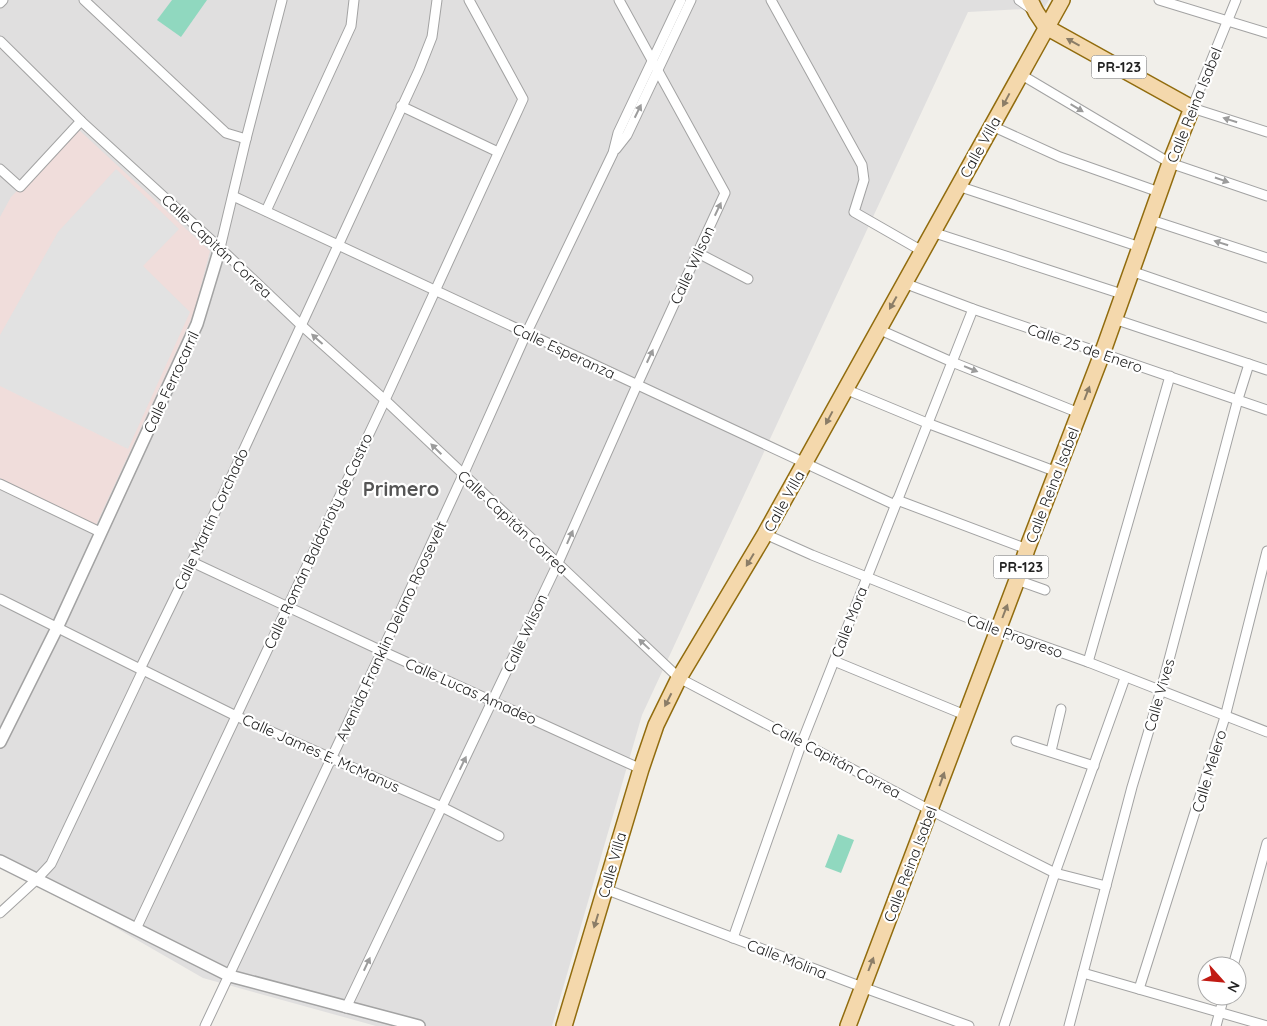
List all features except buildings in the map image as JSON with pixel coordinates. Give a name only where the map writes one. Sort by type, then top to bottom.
[{"type":"main road","name":"Calle Villa","points":[[564,1026],[641,768],[656,725],[679,678],[765,534],[1062,0]]},
{"type":"main road","points":[[1033,6],[1046,27]]},
{"type":"main road","name":"PR-123","points":[[1046,27],[1192,108]]},
{"type":"main road","name":"Calle Reina Isabel","points":[[848,1026],[1102,354],[1122,294],[1151,220],[1159,192],[1192,108]]},
{"type":"street","points":[[0,3],[3,0]]},
{"type":"street","points":[[84,0],[226,133],[246,139]]},
{"type":"street","name":"Calle Ferrocarril","points":[[0,742],[57,628],[198,324],[220,248],[282,0]]},
{"type":"street","points":[[266,211],[351,26],[354,0]]},
{"type":"street","name":"Calle Martín Corchado","points":[[0,913],[51,864],[419,70],[432,37],[437,0]]},
{"type":"street","name":"Calle Román Baldorioty de Castro","points":[[136,929],[385,400],[523,100],[469,0]]},
{"type":"street","points":[[619,0],[658,69]]},
{"type":"street","name":"Avenida Franklin Delano Roosevelt","points":[[205,1026],[464,475],[526,334],[613,153],[618,133],[681,0]]},
{"type":"street","name":"Avenida Franklin Delano Roosevelt","points":[[613,153],[626,136],[691,0]]},
{"type":"street","points":[[772,0],[862,165],[864,180],[854,212],[922,251]]},
{"type":"street","points":[[1018,0],[1033,6]]},
{"type":"street","points":[[1159,0],[1267,33]]},
{"type":"street","name":"Calle Reina Isabel","points":[[1192,108],[1236,0]]},
{"type":"street","name":"Calle Capitán Correa","points":[[0,41],[81,121],[301,325],[385,400],[679,678],[930,810],[1055,873],[1106,886]]},
{"type":"street","name":"Calle Wilson","points":[[346,1008],[558,563],[637,385],[726,193],[658,69]]},
{"type":"street","points":[[1020,74],[1170,163],[1267,196]]},
{"type":"street","points":[[401,106],[498,152]]},
{"type":"street","points":[[1192,108],[1267,132]]},
{"type":"street","points":[[0,169],[20,187],[81,121]]},
{"type":"street","points":[[992,126],[1060,157],[1159,192]]},
{"type":"street","points":[[958,186],[1140,247]]},
{"type":"street","name":"Calle Esperanza","points":[[233,196],[526,334],[805,462],[896,502],[1028,549]]},
{"type":"street","points":[[1151,220],[1267,258]]},
{"type":"street","points":[[932,232],[1122,294]]},
{"type":"street","points":[[698,253],[748,279]]},
{"type":"street","points":[[1131,271],[1267,318]]},
{"type":"street","name":"Calle 25 de Enero","points":[[904,283],[972,309],[1267,410]]},
{"type":"street","name":"Calle Mora","points":[[734,938],[802,742],[972,309]]},
{"type":"street","points":[[1114,319],[1267,370]]},
{"type":"street","points":[[878,329],[952,362],[1079,413]]},
{"type":"street","name":"Calle Vives","points":[[1069,1026],[1132,788],[1161,690],[1249,364]]},
{"type":"street","points":[[1088,662],[1170,376]]},
{"type":"street","points":[[845,389],[927,423],[1056,472]]},
{"type":"street","points":[[0,484],[100,532]]},
{"type":"street","name":"Calle Progreso","points":[[765,534],[812,555],[998,630],[1088,662],[1267,732]]},
{"type":"street","name":"Calle Melero","points":[[1139,989],[1225,717],[1267,551]]},
{"type":"street","name":"Calle Lucas Amadeo","points":[[192,562],[382,651],[641,768]]},
{"type":"street","points":[[1017,580],[1044,590]]},
{"type":"street","name":"Calle James E. McManus","points":[[0,599],[236,716],[442,807],[499,836]]},
{"type":"street","points":[[834,661],[965,715]]},
{"type":"street","points":[[1004,1026],[1055,873],[1125,678]]},
{"type":"street","points":[[1051,751],[1062,709]]},
{"type":"street","points":[[1016,741],[1094,766]]},
{"type":"street","points":[[1236,956],[1267,843]]},
{"type":"street","points":[[0,861],[230,976],[418,1026]]},
{"type":"street","name":"Calle Molina","points":[[605,889],[969,1026]]},
{"type":"street","points":[[1083,973],[1267,1026]]},
{"type":"street","points":[[1216,1026],[1222,1006]]},
{"type":"shaded area","points":[[0,0],[1049,0],[1044,8],[968,12],[642,715],[552,1026],[376,1026],[203,978],[0,861]]},
{"type":"shaded area","points":[[78,129],[210,251],[194,313],[96,525],[0,478],[0,217],[11,197]]},
{"type":"shaded area","points":[[116,169],[179,229],[143,266],[190,312],[128,449],[0,386],[0,335],[58,232]]},
{"type":"green space","points":[[172,0],[207,0],[181,37],[157,20]]},
{"type":"green space","points":[[838,834],[854,840],[841,873],[825,867]]},
{"type":"district","name":"Primero","points":[[401,488]]}]
